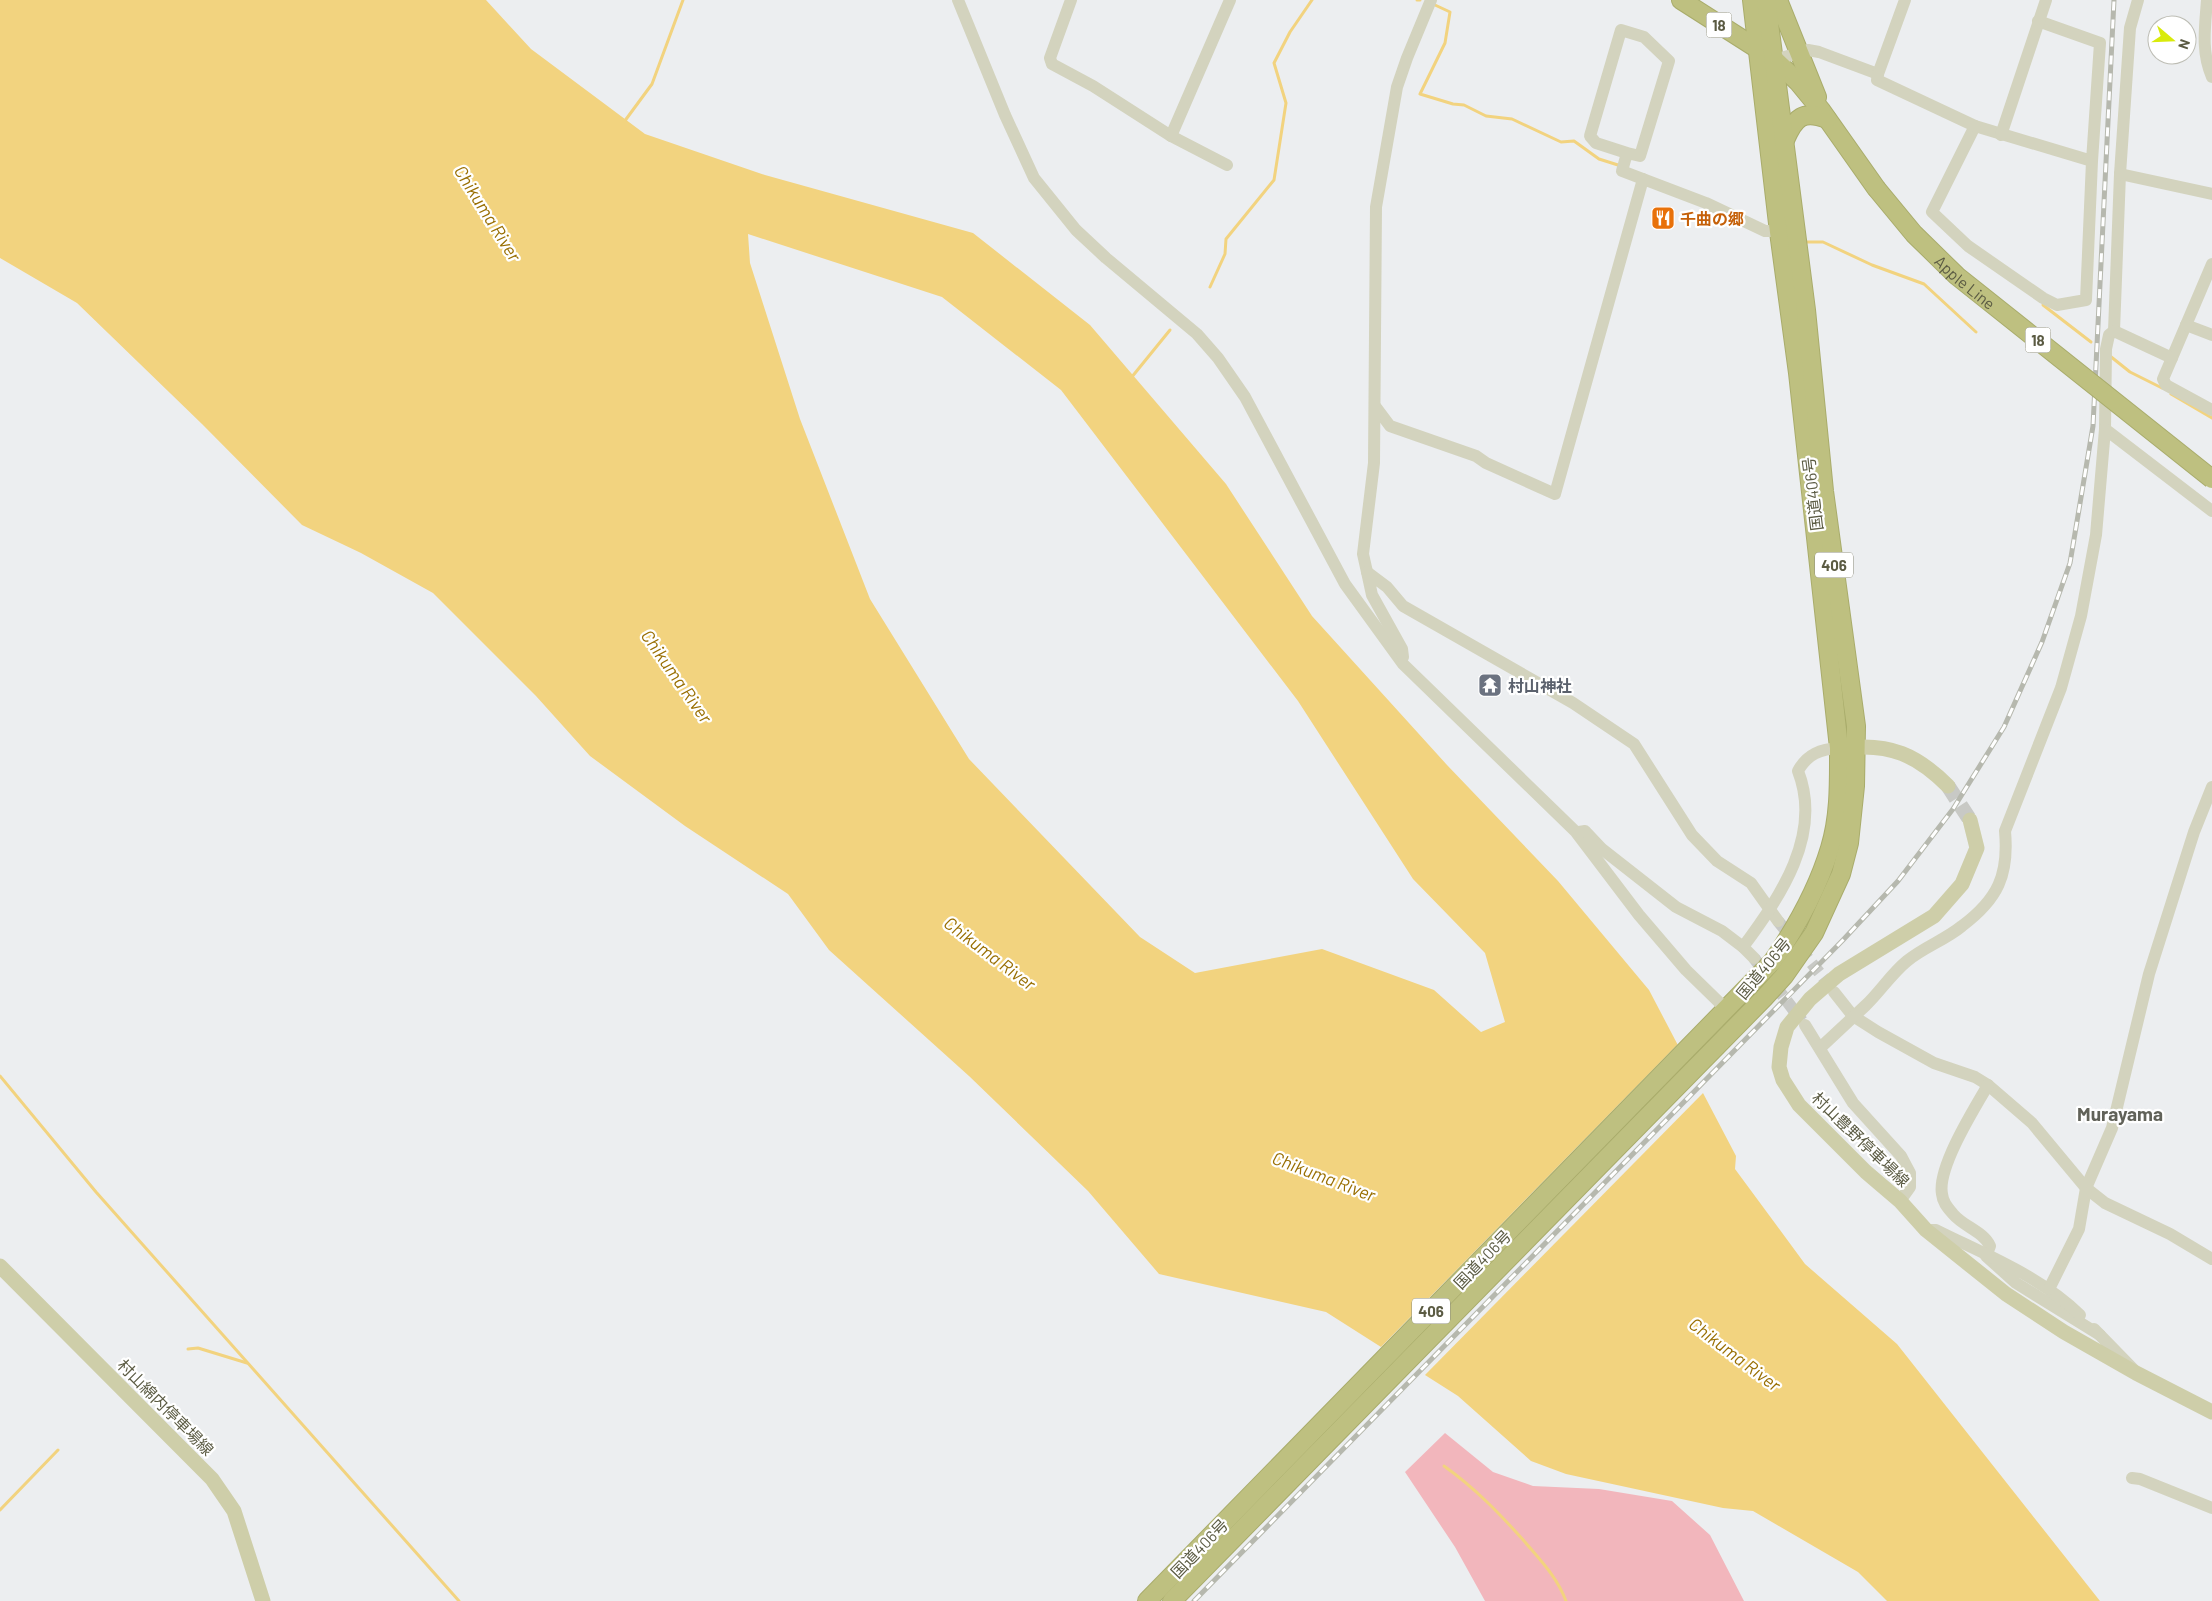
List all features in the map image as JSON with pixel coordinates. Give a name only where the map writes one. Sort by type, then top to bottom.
[{"type":"highway","name":"18","points":[[1681,0],[1757,49]]},
{"type":"highway","name":"18","points":[[1752,0],[1757,49]]},
{"type":"highway","name":"国道406号","points":[[1172,1601],[1730,1035],[1784,976],[1814,933],[1841,874],[1849,843],[1855,786],[1847,747],[1807,451],[1788,231],[1786,140],[1766,0]]},
{"type":"highway","points":[[1778,0],[1824,115],[1807,114],[1800,118],[1793,124],[1786,140]]},
{"type":"highway","name":"Apple Line","points":[[1757,49],[1776,60],[1798,82],[1876,188],[1914,234],[1957,276],[2212,479]]},
{"type":"highway","name":"国道406号","points":[[1757,49],[1788,231]]},
{"type":"highway","name":"国道406号","points":[[1147,1601],[1722,1016],[1773,961],[1795,930],[1830,848],[1847,747]]},
{"type":"main road","points":[[1847,747],[1881,746],[1904,753],[1932,770],[1948,786]]},
{"type":"main road","name":"村山豊野停車場線","points":[[1970,820],[1977,848],[1962,884],[1934,916],[1839,974],[1810,999],[1787,1027],[1780,1047],[1779,1067],[1783,1080],[1799,1105],[1866,1172],[1900,1201],[1926,1230],[2022,1306],[2136,1373],[2212,1412]]},
{"type":"main road","name":"村山綿内停車場線","points":[[0,1266],[212,1479],[234,1511],[264,1601]]},
{"type":"street","points":[[958,0],[1004,115],[1034,178],[1076,230],[1106,258],[1197,334],[1218,358],[1245,397],[1345,584],[1404,664],[1524,784],[1576,832],[1639,915],[1722,1016]]},
{"type":"street","points":[[1071,0],[1050,58],[1052,64],[1093,86],[1170,136],[1227,165]]},
{"type":"street","points":[[1170,136],[1230,0]]},
{"type":"street","points":[[1404,664],[1402,649],[1372,595],[1363,554],[1374,463],[1376,206],[1397,87],[1431,0]]},
{"type":"street","points":[[1906,0],[1877,80],[1974,126],[2092,161]]},
{"type":"street","points":[[2001,135],[2046,0]]},
{"type":"street","points":[[2114,332],[2120,174],[2130,28],[2138,0]]},
{"type":"street","points":[[2206,0],[2204,46],[2206,64],[2212,77]]},
{"type":"street","points":[[1974,126],[1932,212],[1968,246],[2057,305],[2086,300],[2092,161],[2100,43],[2038,22]]},
{"type":"street","points":[[1621,30],[1644,36],[1670,61],[1640,156],[1627,154],[1596,143],[1590,136],[1621,30]]},
{"type":"street","points":[[1776,60],[1808,50],[1819,52],[1878,74]]},
{"type":"street","points":[[1627,154],[1622,171],[1706,203],[1765,231],[1788,231]]},
{"type":"street","points":[[2120,174],[2212,194]]},
{"type":"street","points":[[1375,406],[1390,426],[1476,456],[1555,494],[1643,179]]},
{"type":"street","points":[[2212,264],[2163,379],[2166,385],[2212,410]]},
{"type":"street","points":[[2186,325],[2212,335]]},
{"type":"street","points":[[2114,332],[2172,358]]},
{"type":"street","points":[[1820,1048],[1905,962],[1920,951],[1962,927],[1987,904],[2001,881],[2007,855],[2005,831],[2061,688],[2081,616],[2096,535],[2105,429],[2106,349],[2109,335],[2114,332]]},
{"type":"street","points":[[2105,429],[2212,510]]},
{"type":"street","points":[[1367,572],[1387,587],[1403,606],[1410,611],[1573,703],[1634,744],[1692,835],[1717,861],[1751,883],[1778,921]]},
{"type":"street","points":[[1743,947],[1771,910],[1799,853],[1804,834],[1806,810],[1804,787],[1798,771],[1803,762],[1817,752],[1847,747]]},
{"type":"street","points":[[2049,1289],[2079,1229],[2086,1188],[2112,1128],[2149,974],[2194,832],[2212,787]]},
{"type":"street","points":[[1576,832],[1585,831],[1602,850],[1676,907],[1722,931],[1754,958]]},
{"type":"street","points":[[1834,992],[1853,1016],[1934,1063],[1975,1077],[1988,1085],[2032,1123],[2086,1188],[2104,1203],[2170,1234],[2212,1259]]},
{"type":"street","points":[[1804,1025],[1820,1048],[1852,1104],[1895,1148],[1910,1173],[1910,1187],[1900,1201]]},
{"type":"street","points":[[1986,1256],[1990,1246],[1988,1242],[1983,1236],[1960,1222],[1944,1203],[1941,1192],[1946,1167],[1954,1146],[1988,1085]]},
{"type":"street","points":[[1926,1230],[1936,1230],[2024,1274],[2049,1289],[2077,1312],[2124,1358],[2136,1373]]},
{"type":"street","points":[[1986,1256],[2016,1283],[2100,1335]]},
{"type":"street","points":[[2132,1478],[2140,1479],[2212,1508]]},
{"type":"shaded area","points":[[1445,1433],[1493,1472],[1533,1486],[1599,1489],[1672,1501],[1710,1535],[1744,1601],[1485,1601],[1455,1547],[1405,1472]]},
{"type":"water","name":"Chikuma River","points":[[0,0],[486,0],[531,49],[645,134],[765,175],[973,233],[1090,325],[1226,484],[1312,616],[1447,765],[1558,881],[1649,990],[1736,1156],[1735,1169],[1805,1264],[1897,1344],[2100,1601],[1887,1601],[1858,1572],[1753,1511],[1723,1508],[1566,1474],[1531,1461],[1458,1396],[1326,1312],[1159,1274],[1088,1191],[969,1076],[829,950],[788,894],[685,826],[590,756],[536,696],[433,593],[361,553],[302,525],[202,424],[77,303],[0,258]],"holes":[[[748,234],[942,297],[1061,390],[1298,701],[1413,879],[1485,953],[1505,1022],[1481,1032],[1434,990],[1322,949],[1195,973],[1140,937],[969,759],[870,599],[800,419],[750,263]]]},
{"type":"pier","points":[[1680,1042],[1705,1091],[1423,1377],[1379,1349]]},
{"type":"waterway","points":[[624,122],[652,84],[683,0]]},
{"type":"waterway","points":[[1210,287],[1225,254],[1226,239],[1274,180],[1286,103],[1274,63],[1290,32],[1312,0]]},
{"type":"waterway","points":[[1435,5],[1450,12],[1445,43],[1420,94],[1453,104],[1464,105],[1486,116],[1512,119],[1561,142],[1574,141],[1599,159],[1618,165]]},
{"type":"waterway","points":[[1807,242],[1823,242],[1872,265],[1924,284],[1976,332]]},
{"type":"waterway","points":[[2043,305],[2091,342]]},
{"type":"waterway","points":[[1131,378],[1170,330]]},
{"type":"waterway","points":[[2110,356],[2130,372],[2162,388]]},
{"type":"waterway","points":[[2171,394],[2212,418]]},
{"type":"waterway","points":[[0,1076],[96,1192],[459,1601]]},
{"type":"waterway","points":[[188,1349],[198,1348],[247,1363]]},
{"type":"waterway","points":[[0,1510],[58,1450]]},
{"type":"waterway","points":[[1444,1466],[1477,1492],[1516,1532],[1548,1570],[1558,1584],[1566,1601]]},
{"type":"tunnel","points":[[1948,786],[1970,820]]},
{"type":"tunnel","points":[[1778,921],[1834,991]]},
{"type":"tunnel","points":[[1754,958],[1802,1021]]},
{"type":"railway","points":[[1194,1601],[1843,940],[1898,881],[1953,809],[2004,727],[2042,642],[2070,563],[2093,426],[2114,0]]},
{"type":"place","name":"千曲の郷","points":[[1663,218]]},
{"type":"place","name":"村山神社","points":[[1490,685]]},
{"type":"district","name":"Murayama","points":[[2120,1113]]}]
